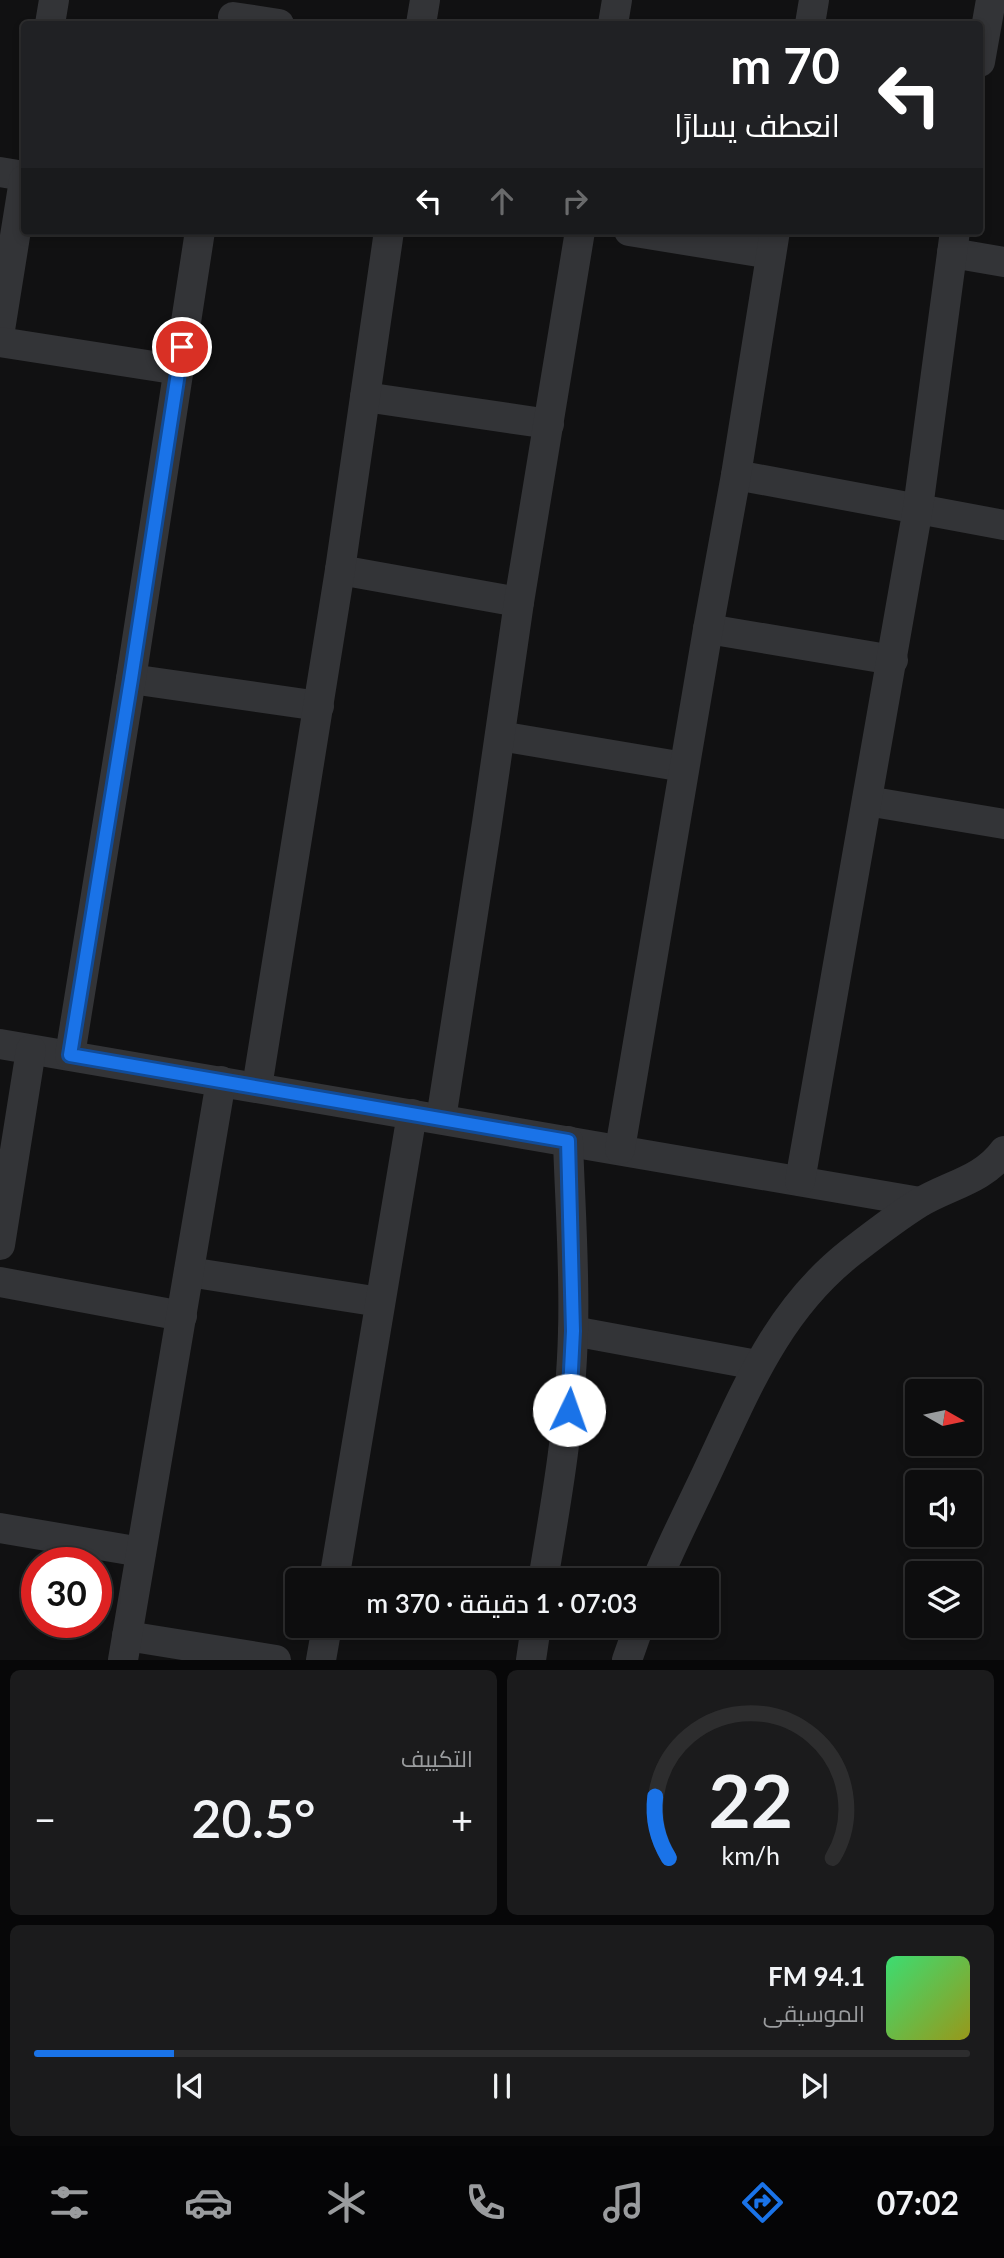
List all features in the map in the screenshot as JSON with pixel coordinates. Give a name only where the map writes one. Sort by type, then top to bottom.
[{"type":"street","points":[[50,21],[54,0]]},
{"type":"street","points":[[422,21],[425,0]]},
{"type":"street","points":[[614,21],[617,0]]},
{"type":"street","points":[[810,21],[814,0]]},
{"type":"street","points":[[983,45],[991,0]]},
{"type":"street","points":[[234,14],[266,21]]},
{"type":"street","points":[[0,172],[21,177]]},
{"type":"street","points":[[0,330],[21,197]]},
{"type":"street","points":[[70,1055],[199,235]]},
{"type":"street","points":[[257,1087],[340,570],[388,235]]},
{"type":"street","points":[[441,1119],[519,602],[579,235]]},
{"type":"street","points":[[620,1149],[736,475],[773,242],[681,235]]},
{"type":"street","points":[[800,1181],[918,508],[953,242],[1004,262]]},
{"type":"street","points":[[0,342],[179,370]]},
{"type":"street","points":[[365,397],[549,424]]},
{"type":"street","points":[[736,475],[1004,525]]},
{"type":"street","points":[[340,570],[519,602]]},
{"type":"street","points":[[708,629],[893,660]]},
{"type":"street","points":[[131,679],[319,706]]},
{"type":"street","points":[[500,736],[684,767]]},
{"type":"street","points":[[867,801],[1004,824]]},
{"type":"street","points":[[0,1044],[920,1202]]},
{"type":"street","points":[[0,1245],[31,1050]]},
{"type":"street","points":[[221,1081],[125,1648],[276,1660]]},
{"type":"street","points":[[336,1568],[412,1114]]},
{"type":"street","points":[[545,1568],[564,1450],[573,1331],[568,1141]]},
{"type":"street","points":[[663,1568],[757,1365],[793,1310],[817,1282],[850,1253],[920,1202],[972,1179],[996,1163],[1004,1151]]},
{"type":"street","points":[[189,1272],[380,1302]]},
{"type":"street","points":[[0,1282],[182,1316]]},
{"type":"street","points":[[573,1331],[757,1365]]},
{"type":"street","points":[[0,1528],[141,1552]]},
{"type":"street","points":[[321,1660],[325,1638]]},
{"type":"street","points":[[531,1660],[534,1638]]},
{"type":"street","points":[[626,1660],[634,1638]]},
{"type":"route","points":[[182,347],[70,1055],[568,1141],[573,1331],[569,1410]]}]
